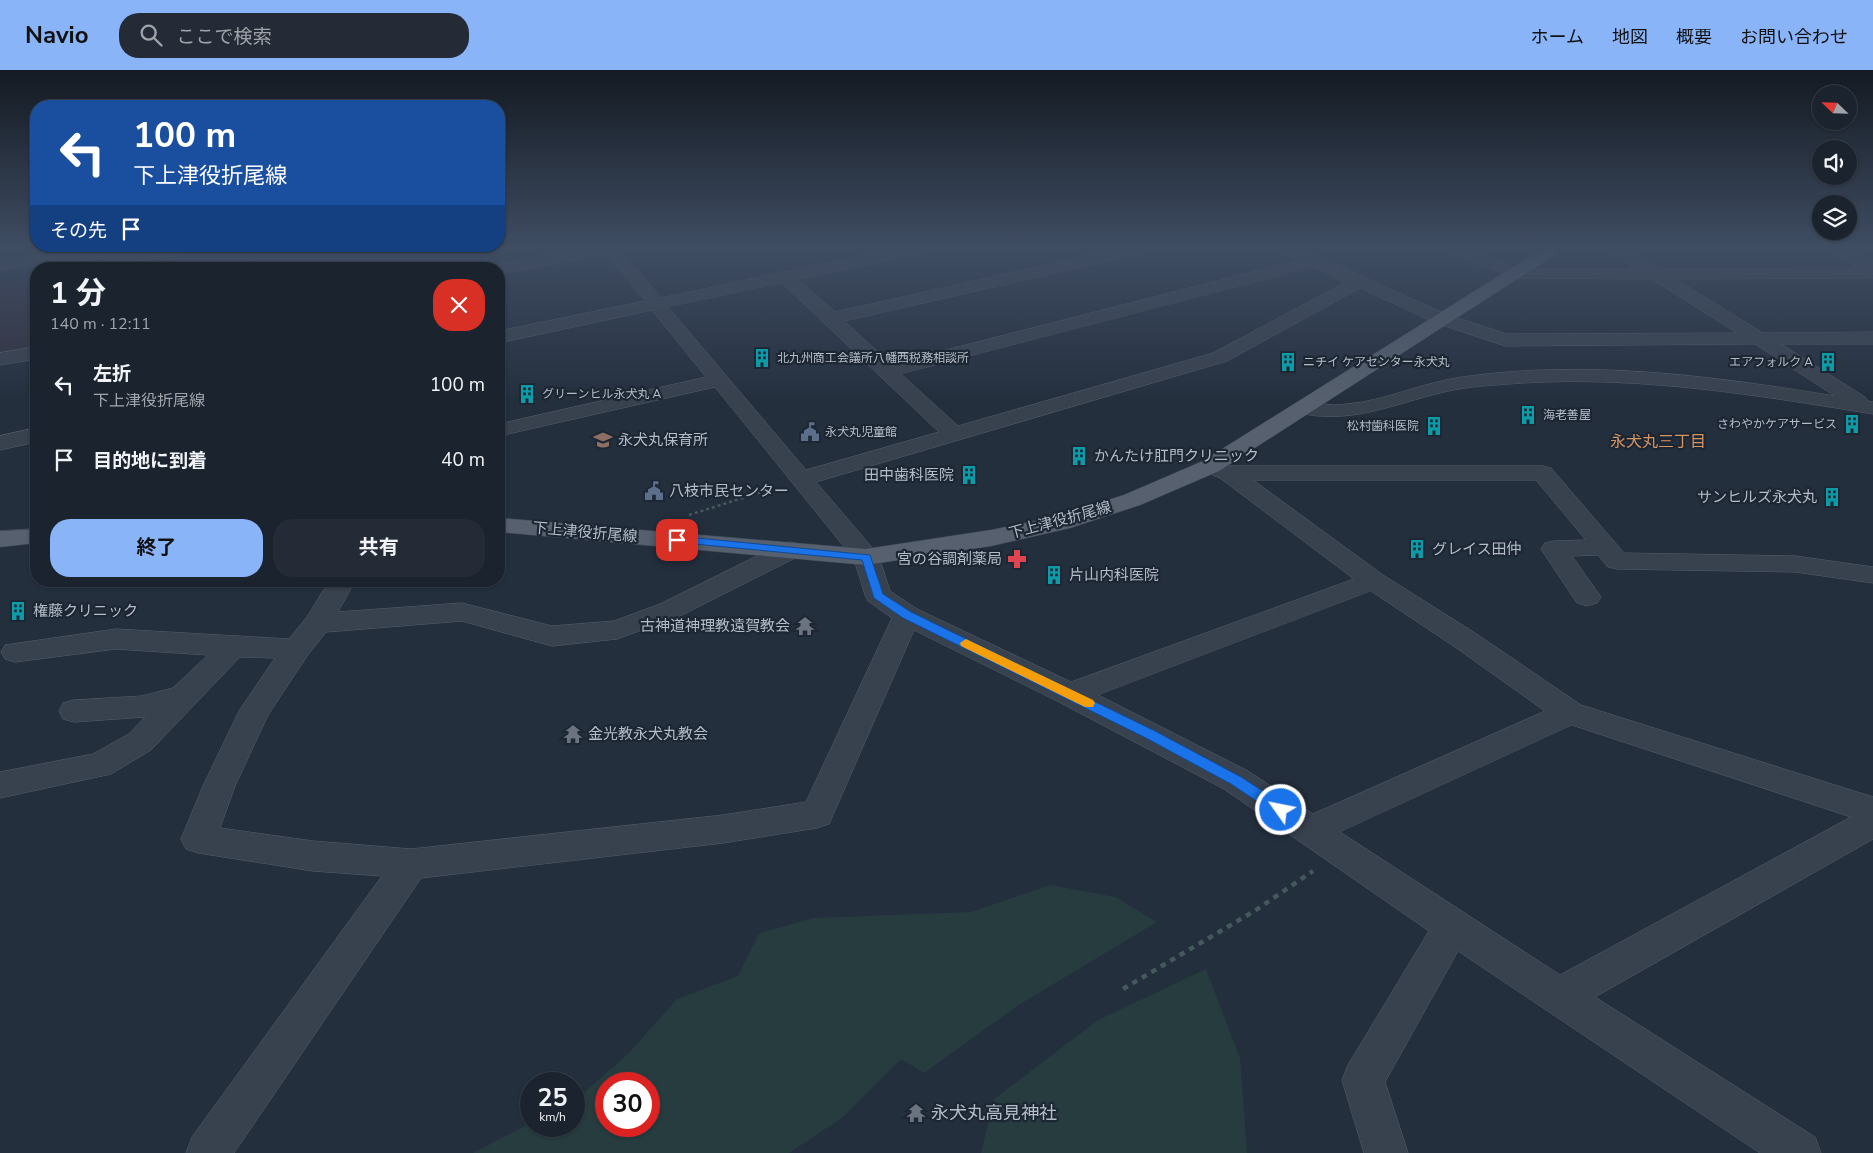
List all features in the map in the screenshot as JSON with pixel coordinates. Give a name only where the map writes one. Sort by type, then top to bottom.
[{"type":"main road","name":"下上津役折尾線","points":[[505,526],[866,557],[991,538],[1061,523],[1219,470],[1303,408],[1472,300]]},
{"type":"main road","points":[[0,539],[30,536]]},
{"type":"street","points":[[652,300],[866,557],[878,595],[907,615],[1070,694],[1236,780],[1452,926],[1560,996],[1783,1148]]},
{"type":"street","points":[[505,336],[677,300]]},
{"type":"street","points":[[810,300],[955,435]]},
{"type":"street","points":[[830,319],[916,300]]},
{"type":"street","points":[[888,371],[1165,300]]},
{"type":"street","points":[[800,479],[1220,358],[1326,300]]},
{"type":"street","points":[[1398,300],[1442,319],[1505,340],[1873,338]]},
{"type":"street","points":[[1696,300],[1871,408]]},
{"type":"street","points":[[0,359],[30,354]]},
{"type":"street","points":[[1303,408],[1337,410],[1369,406],[1446,386],[1524,377],[1581,376],[1645,378],[1720,385],[1871,408]]},
{"type":"street","points":[[505,429],[720,380]]},
{"type":"street","points":[[0,443],[30,436]]},
{"type":"street","points":[[1219,470],[1543,473],[1617,561],[1795,564],[1873,575]]},
{"type":"street","points":[[1219,470],[1374,581],[1465,640],[1570,713],[1873,812]]},
{"type":"street","points":[[1586,597],[1554,549],[1606,547]]},
{"type":"street","points":[[318,623],[462,612],[552,636],[617,630],[670,610],[790,550]]},
{"type":"street","points":[[1070,694],[1374,581]]},
{"type":"street","points":[[339,587],[318,623],[297,648],[254,711],[219,786],[198,839],[313,856],[411,864],[723,830],[817,814],[907,615]]},
{"type":"street","points":[[15,652],[116,639],[233,647],[297,648]]},
{"type":"street","points":[[2,786],[42,775],[100,765],[140,742],[233,647]]},
{"type":"street","points":[[74,711],[142,707],[183,697]]},
{"type":"street","points":[[1324,839],[1570,713]]},
{"type":"street","points":[[1560,996],[1873,822]]},
{"type":"street","points":[[208,1153],[411,864]]},
{"type":"street","points":[[1386,1153],[1363,1080],[1452,926]]},
{"type":"path","points":[[680,518],[800,479]]},
{"type":"path","points":[[1123,989],[1256,910],[1326,862],[1324,839]]},
{"type":"shaded area","points":[[0,300],[30,300],[30,349],[0,354]]},
{"type":"green space","points":[[1050,885],[1115,897],[1157,922],[1017,1006],[924,1073],[901,1059],[843,1117],[789,1153],[473,1153],[520,1129],[520,1137],[585,1137],[585,1091],[595,1083],[595,1137],[660,1137],[660,1072],[607,1072],[629,1053],[677,999],[738,976],[759,933],[814,918],[971,912]]},
{"type":"green space","points":[[1206,969],[1240,1058],[1247,1153],[981,1153],[994,1099],[1098,1020]]},
{"type":"slow traffic","points":[[966,643],[1089,703]]},
{"type":"place","name":"北九州商工会議所八幡西税務相談所","points":[[762,358]]},
{"type":"place","name":"ニチイ ケアセンター永犬丸","points":[[1288,362]]},
{"type":"place","name":"エアフォルク A","points":[[1828,362]]},
{"type":"place","name":"グリーンヒル永犬丸 A","points":[[527,394]]},
{"type":"place","name":"海老善屋","points":[[1528,415]]},
{"type":"place","name":"さわやかケアサービス","points":[[1852,424]]},
{"type":"place","name":"松村歯科医院","points":[[1434,426]]},
{"type":"place","name":"永犬丸児童館","points":[[810,432]]},
{"type":"place","name":"永犬丸保育所","points":[[603,440]]},
{"type":"place","name":"かんたけ肛門クリニック","points":[[1079,456]]},
{"type":"place","name":"田中歯科医院","points":[[969,475]]},
{"type":"place","name":"八枝市民センター","points":[[654,491]]},
{"type":"place","name":"サンヒルズ永犬丸","points":[[1832,497]]},
{"type":"place","name":"グレイス田仲","points":[[1417,549]]},
{"type":"place","name":"宮の谷調剤薬局","points":[[1017,559]]},
{"type":"place","name":"片山内科医院","points":[[1054,575]]},
{"type":"place","name":"権藤クリニック","points":[[18,611]]},
{"type":"place","name":"古神道神理教遠賀教会","points":[[805,626]]},
{"type":"place","name":"金光教永犬丸教会","points":[[573,734]]},
{"type":"place","name":"永犬丸高見神社","points":[[916,1113]]},
{"type":"district","name":"永犬丸三丁目","points":[[1658,442]]},
{"type":"route","points":[[677,540],[866,557],[878,595],[907,615],[1150,735],[1236,780],[1281,810]]}]
